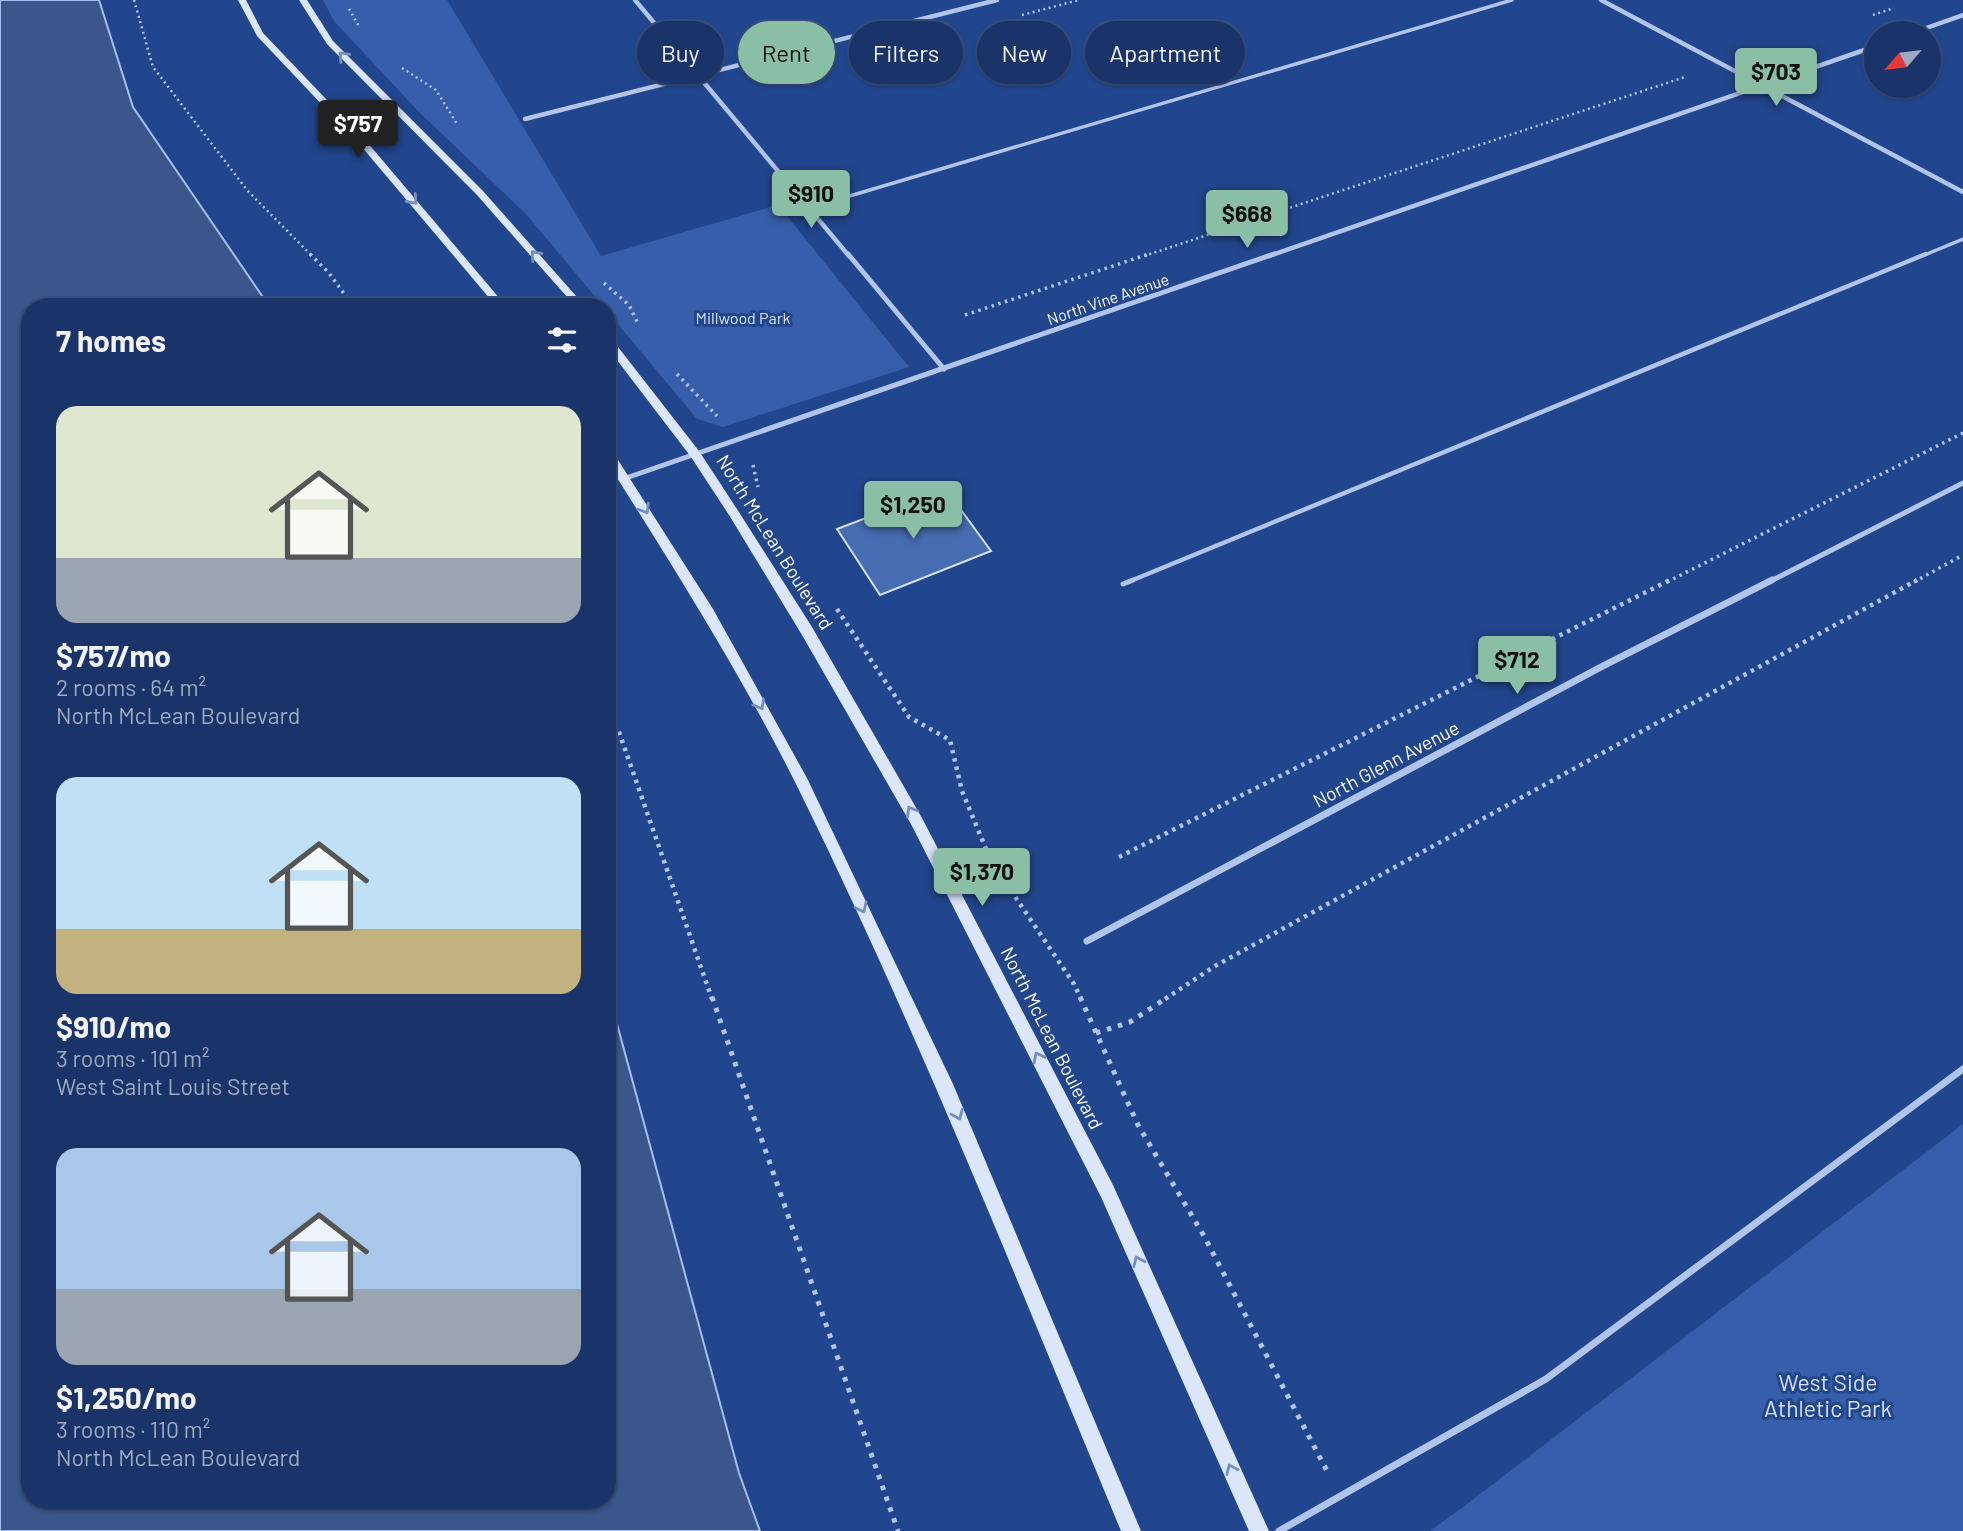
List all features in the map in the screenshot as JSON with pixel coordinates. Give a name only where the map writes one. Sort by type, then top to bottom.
[{"type":"main road","points":[[242,0],[260,34],[364,144],[494,298]]},
{"type":"main road","points":[[303,0],[330,43],[480,193],[573,298]]},
{"type":"main road","name":"North McLean Boulevard","points":[[616,352],[695,454],[801,620],[917,822],[1107,1191],[1259,1531]]},
{"type":"main road","points":[[616,464],[709,611],[802,782],[947,1090],[1131,1531]]},
{"type":"street","points":[[635,0],[652,21]]},
{"type":"street","points":[[724,69],[997,0]]},
{"type":"street","points":[[1601,0],[1963,192]]},
{"type":"street","points":[[1941,23],[1963,15]]},
{"type":"street","name":"North Vine Avenue","points":[[626,478],[1864,50]]},
{"type":"street","points":[[525,119],[664,84]]},
{"type":"street","points":[[703,84],[944,369]]},
{"type":"street","name":"North Glenn Avenue","points":[[1087,941],[1601,667],[1963,483]]},
{"type":"lane","points":[[809,208],[1512,0]]},
{"type":"lane","points":[[1123,584],[1963,239]]},
{"type":"lane","points":[[1279,1531],[1546,1379],[1963,1069]]},
{"type":"path","points":[[134,0],[153,67],[160,77],[247,190],[329,273],[347,298]]},
{"type":"path","points":[[1866,17],[1905,4]]},
{"type":"path","points":[[965,315],[1722,65]]},
{"type":"path","points":[[1119,857],[1963,433]]},
{"type":"path","points":[[1096,1034],[1130,1021],[1215,966],[1963,555]]},
{"type":"path","points":[[616,727],[898,1531]]},
{"type":"green space","name":"Millwood Park","points":[[323,0],[447,0],[601,256],[778,205],[909,367],[723,427],[697,419],[616,322],[616,298],[596,298],[526,214],[418,111],[334,21]]},
{"type":"green space","name":"West Side Athletic Park","points":[[1963,1124],[1963,1531],[1430,1531],[1463,1507]]},
{"type":"shaded area","points":[[0,0],[99,0],[133,107],[264,298],[21,298],[21,1509],[616,1509],[616,1020],[739,1473],[760,1531],[0,1531]]},
{"type":"building","points":[[945,488],[991,551],[880,595],[837,529]]}]
